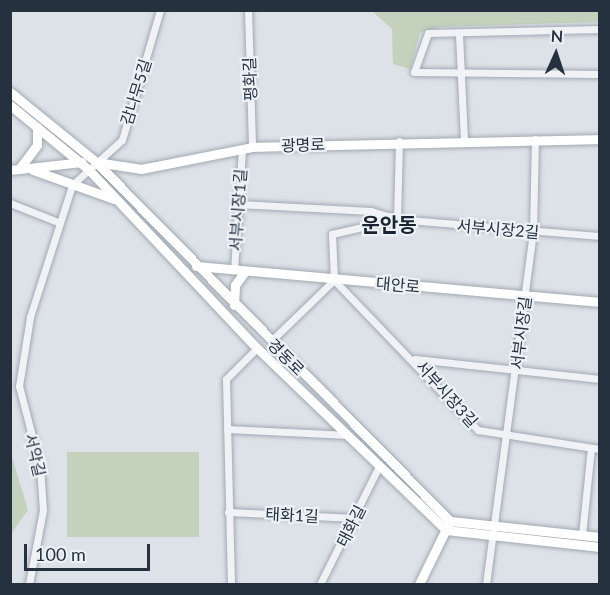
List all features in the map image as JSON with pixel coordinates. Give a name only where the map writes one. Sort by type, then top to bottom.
[{"type":"street","name":"감나무5길","points":[[96,162],[122,140],[160,10]]},
{"type":"street","name":"평화길","points":[[248,10],[252,147]]},
{"type":"street","points":[[600,29],[428,33],[414,72],[600,74]]},
{"type":"street","points":[[459,34],[464,140]]},
{"type":"street","name":"경동로","points":[[10,92],[96,162],[448,525]]},
{"type":"street","name":"경동로","points":[[10,105],[89,170],[257,348],[379,466],[448,525]]},
{"type":"street","points":[[17,169],[37,145],[37,127]]},
{"type":"street","name":"서부시장길","points":[[486,585],[497,531],[510,436],[533,233],[535,139]]},
{"type":"street","name":"광명로","points":[[17,169],[80,162],[96,162],[141,169],[252,147],[399,141],[600,139]]},
{"type":"street","points":[[238,204],[371,211],[397,219],[399,141]]},
{"type":"street","name":"서부시장1길","points":[[234,270],[242,149]]},
{"type":"street","name":"서악길","points":[[29,585],[43,510],[40,466],[19,386],[30,317],[58,222],[72,185],[96,162]]},
{"type":"street","points":[[17,169],[56,175],[72,185],[120,202]]},
{"type":"street","points":[[10,203],[58,222]]},
{"type":"street","name":"서부시장2길","points":[[334,280],[332,234],[397,219],[533,233],[600,236]]},
{"type":"street","name":"대안로","points":[[196,266],[600,302]]},
{"type":"street","points":[[234,305],[235,285],[245,271]]},
{"type":"street","points":[[271,341],[334,280]]},
{"type":"street","name":"서부시장3길","points":[[334,280],[415,359],[478,430],[600,449]]},
{"type":"street","points":[[231,585],[226,379],[257,348]]},
{"type":"street","points":[[415,359],[517,366],[600,379]]},
{"type":"street","points":[[227,429],[349,435]]},
{"type":"street","points":[[582,535],[591,448]]},
{"type":"street","name":"태화길","points":[[320,585],[356,518],[379,466]]},
{"type":"street","name":"태화1길","points":[[228,512],[356,518]]},
{"type":"street","points":[[418,585],[448,525],[600,547]]},
{"type":"street","points":[[497,531],[600,537]]},
{"type":"green space","points":[[599,10],[598,22],[439,27],[420,33],[410,69],[393,64],[392,29],[372,11]]},
{"type":"green space","points":[[67,452],[199,452],[199,537],[67,537]]},
{"type":"green space","points":[[11,454],[28,510],[11,534]]},
{"type":"district","name":"운안동","points":[[389,224]]}]
